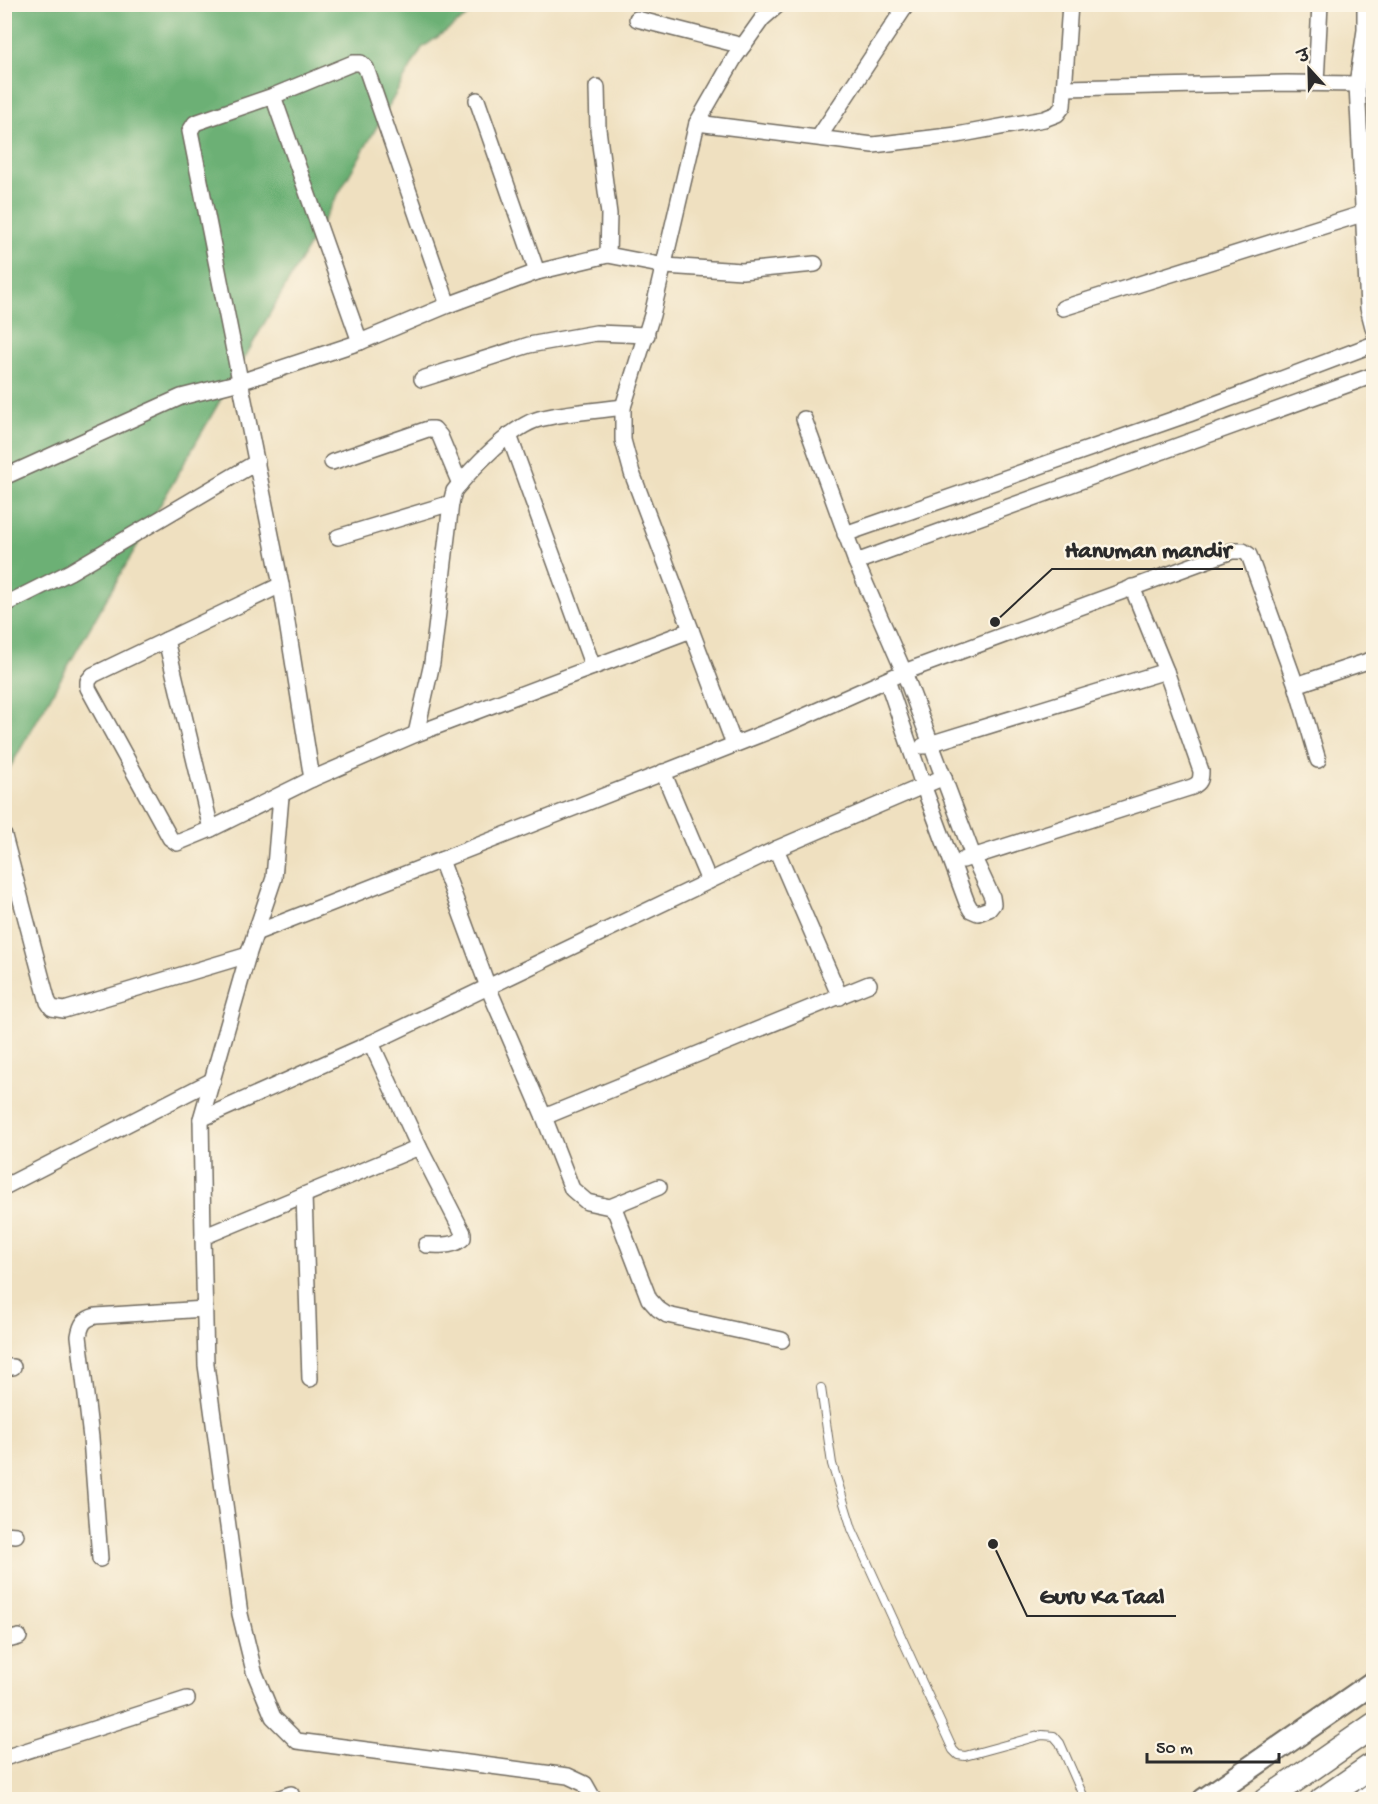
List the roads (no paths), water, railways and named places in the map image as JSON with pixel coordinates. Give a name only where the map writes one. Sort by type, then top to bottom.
[{"type":"highway","points":[[1266,1800],[1374,1725]]},
{"type":"highway","points":[[1322,1800],[1374,1764]]},
{"type":"main road","points":[[1204,1800],[1374,1682]]},
{"type":"main road","points":[[1365,1800],[1374,1793]]},
{"type":"street","points":[[734,744],[632,473],[623,440],[623,407],[647,335],[665,266],[697,123],[743,46],[762,19],[778,4]]},
{"type":"street","points":[[819,137],[907,4]]},
{"type":"street","points":[[697,123],[880,145],[957,135],[1044,119],[1057,114],[1063,106],[1070,4]]},
{"type":"street","points":[[1316,82],[1320,4]]},
{"type":"street","points":[[1365,4],[1365,30],[1358,84],[1362,214],[1368,308],[1374,331]]},
{"type":"street","points":[[637,19],[743,46]]},
{"type":"street","points":[[312,779],[257,462],[190,131],[195,123],[273,96],[353,63],[361,63],[366,68],[448,305]]},
{"type":"street","points":[[1065,88],[1316,82],[1358,84]]},
{"type":"street","points":[[597,87],[598,129],[609,214],[608,255]]},
{"type":"street","points":[[273,96],[360,342]]},
{"type":"street","points":[[477,100],[537,272]]},
{"type":"street","points":[[1063,308],[1362,214]]},
{"type":"street","points":[[4,477],[181,397],[240,382],[360,342],[448,305],[537,272],[608,255],[665,266],[742,271],[815,264]]},
{"type":"street","points":[[422,379],[529,345],[596,333],[647,335]]},
{"type":"street","points":[[845,534],[1189,414],[1374,344]]},
{"type":"street","points":[[856,562],[1374,375]]},
{"type":"street","points":[[416,734],[432,663],[454,491],[509,435],[523,426],[539,419],[623,407]]},
{"type":"street","points":[[804,419],[856,562],[904,672],[973,856],[992,897],[993,904],[989,909],[978,913],[971,910],[923,786],[887,680]]},
{"type":"street","points":[[332,462],[428,429],[434,429],[440,436],[460,484]]},
{"type":"street","points":[[509,435],[593,667]]},
{"type":"street","points":[[4,605],[70,572],[257,462]]},
{"type":"street","points":[[338,537],[451,503]]},
{"type":"street","points":[[255,933],[787,724],[904,672],[1232,551],[1249,555],[1296,685],[1318,760]]},
{"type":"street","points":[[280,585],[93,675],[88,681],[88,688],[170,838],[177,843],[281,796],[312,779],[416,734],[691,630]]},
{"type":"street","points":[[952,864],[1198,784],[1201,771],[1166,671],[1132,587]]},
{"type":"street","points":[[166,640],[211,829]]},
{"type":"street","points":[[1296,685],[1374,659]]},
{"type":"street","points":[[911,751],[1166,671]]},
{"type":"street","points":[[663,772],[709,881]]},
{"type":"street","points":[[201,1119],[371,1042],[776,849],[944,777]]},
{"type":"street","points":[[281,796],[274,878],[248,955],[201,1119],[206,1365],[240,1614],[254,1671],[273,1717],[297,1741],[568,1776],[585,1784],[594,1800]]},
{"type":"street","points":[[4,836],[48,1002],[52,1008],[64,1010],[248,955]]},
{"type":"street","points":[[776,849],[840,997]]},
{"type":"street","points":[[441,860],[488,987],[544,1117],[572,1190],[587,1202],[610,1207],[616,1213],[649,1299],[667,1315],[782,1340]]},
{"type":"street","points":[[544,1117],[869,984]]},
{"type":"street","points":[[371,1042],[464,1238],[456,1243],[426,1245]]},
{"type":"street","points":[[4,1187],[213,1080]]},
{"type":"street","points":[[203,1237],[419,1147]]},
{"type":"street","points":[[610,1207],[659,1187]]},
{"type":"street","points":[[304,1195],[310,1379]]},
{"type":"street","points":[[100,1559],[91,1438],[79,1336],[80,1326],[86,1319],[96,1316],[205,1309]]},
{"type":"street","points":[[4,1758],[187,1699]]},
{"type":"street","points":[[275,1800],[291,1794]]},
{"type":"lane","points":[[821,1388],[832,1464],[852,1529],[953,1750],[958,1755],[966,1756],[1042,1735],[1054,1736],[1060,1743],[1085,1800]]},
{"type":"place","name":"Hanuman mandir","points":[[995,622]]},
{"type":"place","name":"Guru Ka Taal","points":[[993,1544]]}]
